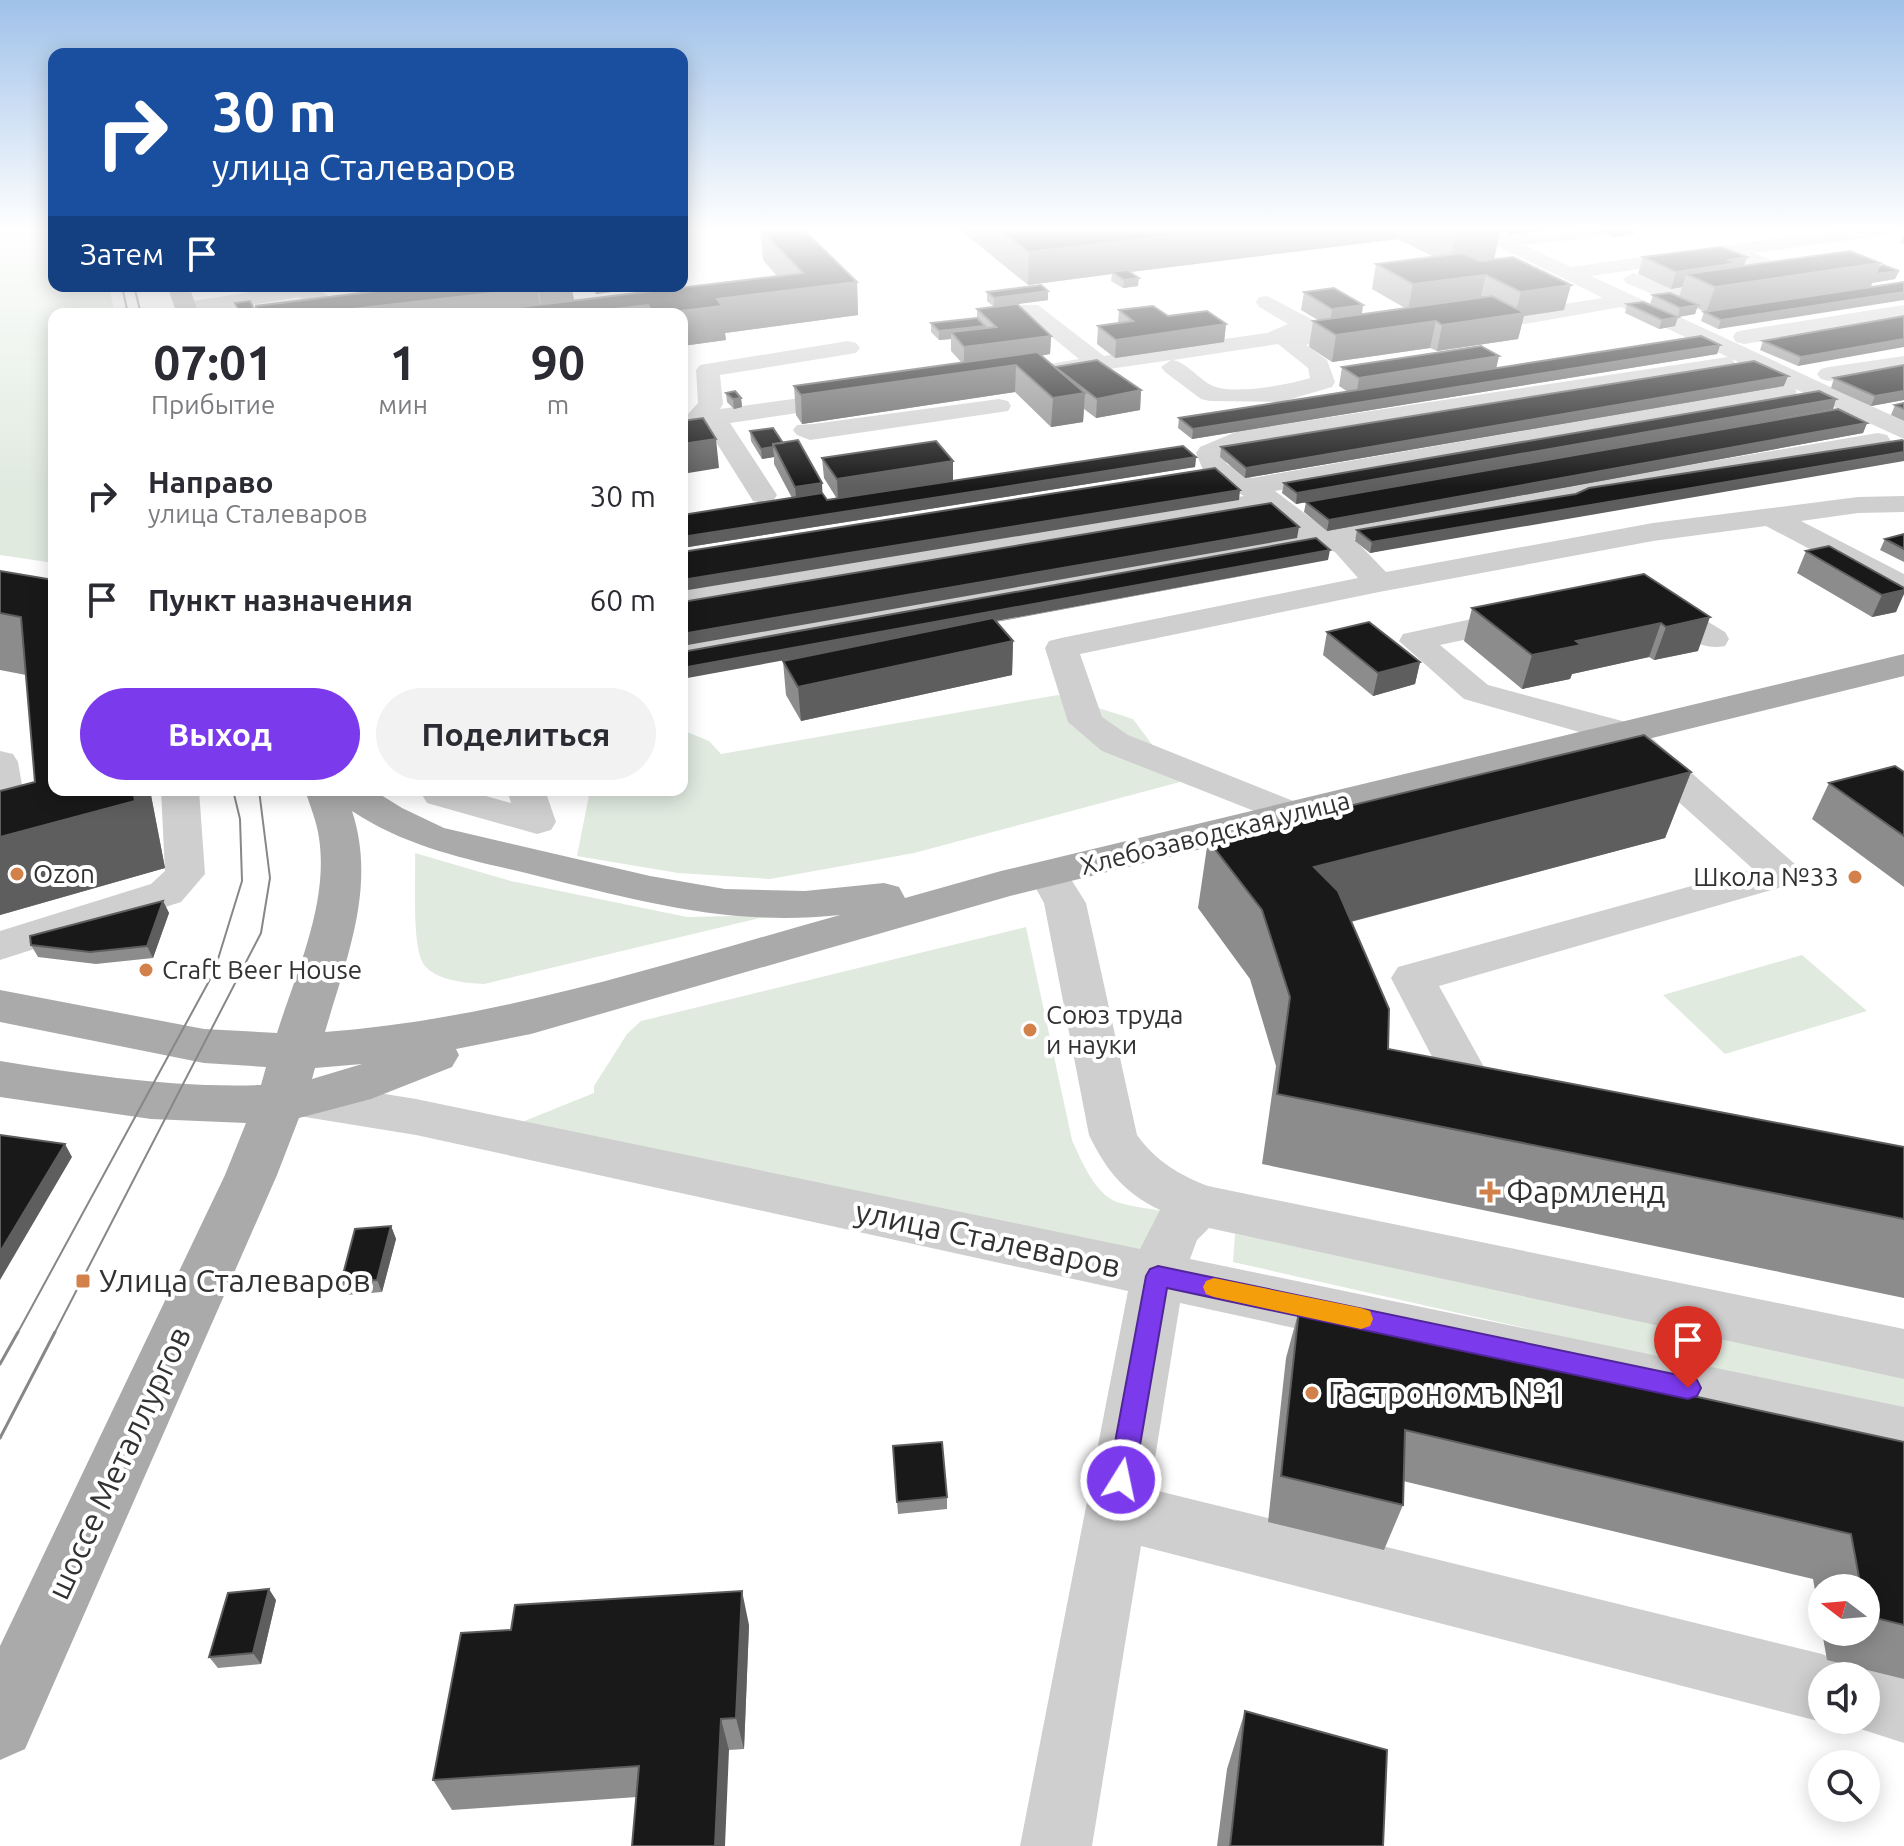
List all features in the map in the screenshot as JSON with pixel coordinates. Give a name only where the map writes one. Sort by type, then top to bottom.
[{"type":"main road","name":"Хлебозаводская улица","points":[[294,1084],[349,1088],[531,1017],[1001,885],[1904,665]]},
{"type":"main road","name":"шоссе Металлургов","points":[[0,1724],[294,1084],[342,881],[340,838],[327,796]]},
{"type":"main road","points":[[355,796],[388,817],[431,837],[466,848],[650,890],[725,903],[805,905],[1001,885]]},
{"type":"main road","name":"улица Сталеваров","points":[[0,1006],[176,1043],[294,1084]]},
{"type":"main road","points":[[0,1078],[57,1018]]},
{"type":"main road","name":"улица Сталеваров","points":[[0,1078],[84,1094],[145,1100],[294,1084]]},
{"type":"street","points":[[1037,315],[1099,363]]},
{"type":"street","points":[[1020,374],[1272,339],[1305,325],[1289,315]]},
{"type":"street","points":[[1438,316],[1512,320],[1561,315]]},
{"type":"street","points":[[1650,315],[1715,351],[1891,436]]},
{"type":"street","points":[[1744,337],[1884,315]]},
{"type":"street","points":[[1173,367],[1210,394],[1281,395],[1323,382],[1319,365],[1288,343],[1338,329]]},
{"type":"street","points":[[1641,335],[1715,351]]},
{"type":"street","points":[[688,369],[708,370],[848,348]]},
{"type":"street","points":[[1215,469],[1209,453],[1238,439],[1715,351]]},
{"type":"street","points":[[1829,374],[1904,363]]},
{"type":"street","points":[[692,420],[711,404],[708,370]]},
{"type":"street","points":[[688,597],[1259,494],[1785,392]]},
{"type":"street","points":[[692,420],[878,395]]},
{"type":"street","points":[[767,410],[810,432],[999,406]]},
{"type":"street","points":[[692,420],[763,495]]},
{"type":"street","points":[[688,649],[1891,436]]},
{"type":"street","points":[[1183,474],[1215,469],[1259,494],[1320,536],[1345,546],[1379,583]]},
{"type":"street","points":[[1292,814],[1115,743],[1086,722],[1061,648],[1379,583],[1653,532],[1858,505],[1904,504]]},
{"type":"street","points":[[1769,516],[1904,586]]},
{"type":"street","points":[[1619,596],[1646,598],[1713,639]]},
{"type":"street","points":[[1546,1096],[1468,1081],[1413,978],[1782,874],[1624,733],[1476,692],[1415,641],[1561,609]]},
{"type":"street","points":[[0,762],[10,826],[0,830]]},
{"type":"street","points":[[0,946],[166,893],[185,874],[180,796]]},
{"type":"street","points":[[444,796],[537,822],[528,796]]},
{"type":"street","points":[[1048,874],[1065,903],[1113,1135],[1121,1153],[1147,1181],[1204,1206],[1904,1354]]},
{"type":"street","name":"улица Сталеваров","points":[[294,1084],[431,1120],[1904,1434]]},
{"type":"street","points":[[1056,1846],[1158,1276],[1178,1223],[1204,1206]]},
{"type":"street","points":[[1116,1510],[1808,1684]]},
{"type":"street","points":[[1880,1703],[1904,1709]]},
{"type":"shaded area","points":[[0,315],[48,315],[48,562],[0,555]]},
{"type":"shaded area","points":[[1058,695],[1133,719],[1180,782],[914,853],[770,879],[678,873],[577,856],[589,796],[688,796],[688,732],[709,741],[721,754]]},
{"type":"shaded area","points":[[415,853],[511,881],[687,917],[772,915],[484,984],[461,982],[437,975],[425,966],[421,958],[416,930]]},
{"type":"shaded area","points":[[1026,927],[1072,1140],[1080,1157],[1095,1184],[1109,1198],[1162,1211],[1145,1256],[522,1122],[594,1093],[594,1086],[627,1034],[641,1021]]},
{"type":"shaded area","points":[[1802,955],[1867,1011],[1725,1054],[1663,995]]},
{"type":"shaded area","points":[[1235,1234],[1904,1371],[1904,1414],[1233,1262]]},
{"type":"building","points":[[983,315],[1029,315],[1051,336],[964,347],[951,332],[996,327]]},
{"type":"building","points":[[1126,315],[1213,315],[1226,324],[1116,340],[1098,326],[1133,321]]},
{"type":"building","points":[[1355,315],[1510,315],[1442,325],[1436,321],[1336,335],[1313,321]]},
{"type":"building","points":[[1651,315],[1678,317],[1662,320]]},
{"type":"building","points":[[1711,315],[1753,315],[1721,320]]},
{"type":"building","points":[[1904,316],[1904,339],[1801,357],[1763,341]]},
{"type":"building","points":[[977,318],[985,326],[939,331],[931,323]]},
{"type":"building","points":[[1701,336],[1720,345],[1193,429],[1179,418]]},
{"type":"building","points":[[1481,346],[1499,356],[1359,378],[1342,367]]},
{"type":"building","points":[[1037,352],[1085,393],[1053,398],[1016,365],[801,395],[794,386]]},
{"type":"building","points":[[1097,360],[1141,390],[1097,399],[1055,367]]},
{"type":"building","points":[[1754,361],[1788,376],[1246,468],[1221,447]]},
{"type":"building","points":[[1904,365],[1904,391],[1875,396],[1834,378]]},
{"type":"building","points":[[735,391],[741,398],[733,399],[726,393]]},
{"type":"building","points":[[1819,391],[1836,399],[1297,493],[1284,483]]},
{"type":"building","points":[[1838,409],[1867,423],[1329,520],[1306,502]]},
{"type":"building","points":[[703,418],[716,439],[688,443],[688,420]]},
{"type":"building","points":[[773,428],[783,443],[761,449],[750,431]]},
{"type":"building","points":[[798,440],[822,483],[795,487],[773,444]]},
{"type":"building","points":[[1902,440],[1904,452],[1372,542],[1357,530],[1576,494],[1589,488]]},
{"type":"building","points":[[936,441],[953,461],[837,479],[822,458]]},
{"type":"building","points":[[1183,446],[1196,457],[688,536],[688,514],[822,493],[827,500]]},
{"type":"building","points":[[1215,468],[1240,490],[688,579],[688,551]]},
{"type":"building","points":[[1271,503],[1299,527],[688,633],[688,601]]},
{"type":"building","points":[[1904,534],[1904,549],[1885,539]]},
{"type":"building","points":[[1316,538],[1330,550],[688,667],[688,651]]},
{"type":"building","points":[[1829,546],[1904,590],[1882,595],[1806,551]]},
{"type":"building","points":[[0,571],[48,579],[48,796],[134,796],[135,801],[0,837],[0,791],[35,782],[21,617],[0,613]]},
{"type":"building","points":[[1644,574],[1710,617],[1666,627],[1661,623],[1576,641],[1581,645],[1532,655],[1472,608]]},
{"type":"building","points":[[993,618],[1013,641],[798,687],[783,661]]},
{"type":"building","points":[[1369,622],[1420,662],[1378,673],[1327,632]]},
{"type":"building","points":[[1644,735],[1691,772],[1314,867],[1338,891],[1389,1009],[1388,1049],[1904,1147],[1904,1219],[1277,1094],[1290,997],[1262,910],[1208,840]]},
{"type":"building","points":[[1895,766],[1904,772],[1904,836],[1829,783]]},
{"type":"building","points":[[163,901],[147,946],[90,952],[31,945],[30,936]]},
{"type":"building","points":[[0,1135],[65,1144],[0,1252]]},
{"type":"building","points":[[391,1226],[377,1280],[341,1282],[355,1229]]},
{"type":"building","points":[[1299,1310],[1904,1442],[1904,1625],[1880,1619],[1880,1574],[1858,1574],[1851,1534],[1405,1430],[1403,1505],[1281,1476]]},
{"type":"building","points":[[942,1442],[947,1497],[897,1502],[893,1446]]},
{"type":"building","points":[[269,1589],[253,1653],[209,1657],[228,1593]]},
{"type":"building","points":[[742,1591],[736,1718],[721,1719],[715,1846],[632,1846],[639,1766],[433,1780],[461,1633],[511,1630],[515,1605]]},
{"type":"building","points":[[1245,1711],[1387,1750],[1383,1846],[1230,1846]]},
{"type":"tram line","points":[[17,1334],[214,972],[242,881],[240,819],[234,796]]},
{"type":"tram line","points":[[54,1334],[261,933],[270,878],[260,796]]},
{"type":"tram line","points":[[0,1364],[18,1332]]},
{"type":"tram line","points":[[0,1438],[55,1332]]},
{"type":"slow traffic","points":[[1214,1287],[1361,1319]]},
{"type":"place","name":"Ozon","points":[[17,874]]},
{"type":"place","name":"Школа №33","points":[[1855,877]]},
{"type":"place","name":"Craft Beer House","points":[[146,970]]},
{"type":"place","name":"Союз труда и науки","points":[[1030,1030]]},
{"type":"place","name":"Фармленд","points":[[1490,1192]]},
{"type":"place","name":"Улица Сталеваров","points":[[83,1281]]},
{"type":"place","name":"Гастрономъ №1","points":[[1312,1393]]},
{"type":"route","points":[[1121,1480],[1158,1276],[1688,1388]]}]
